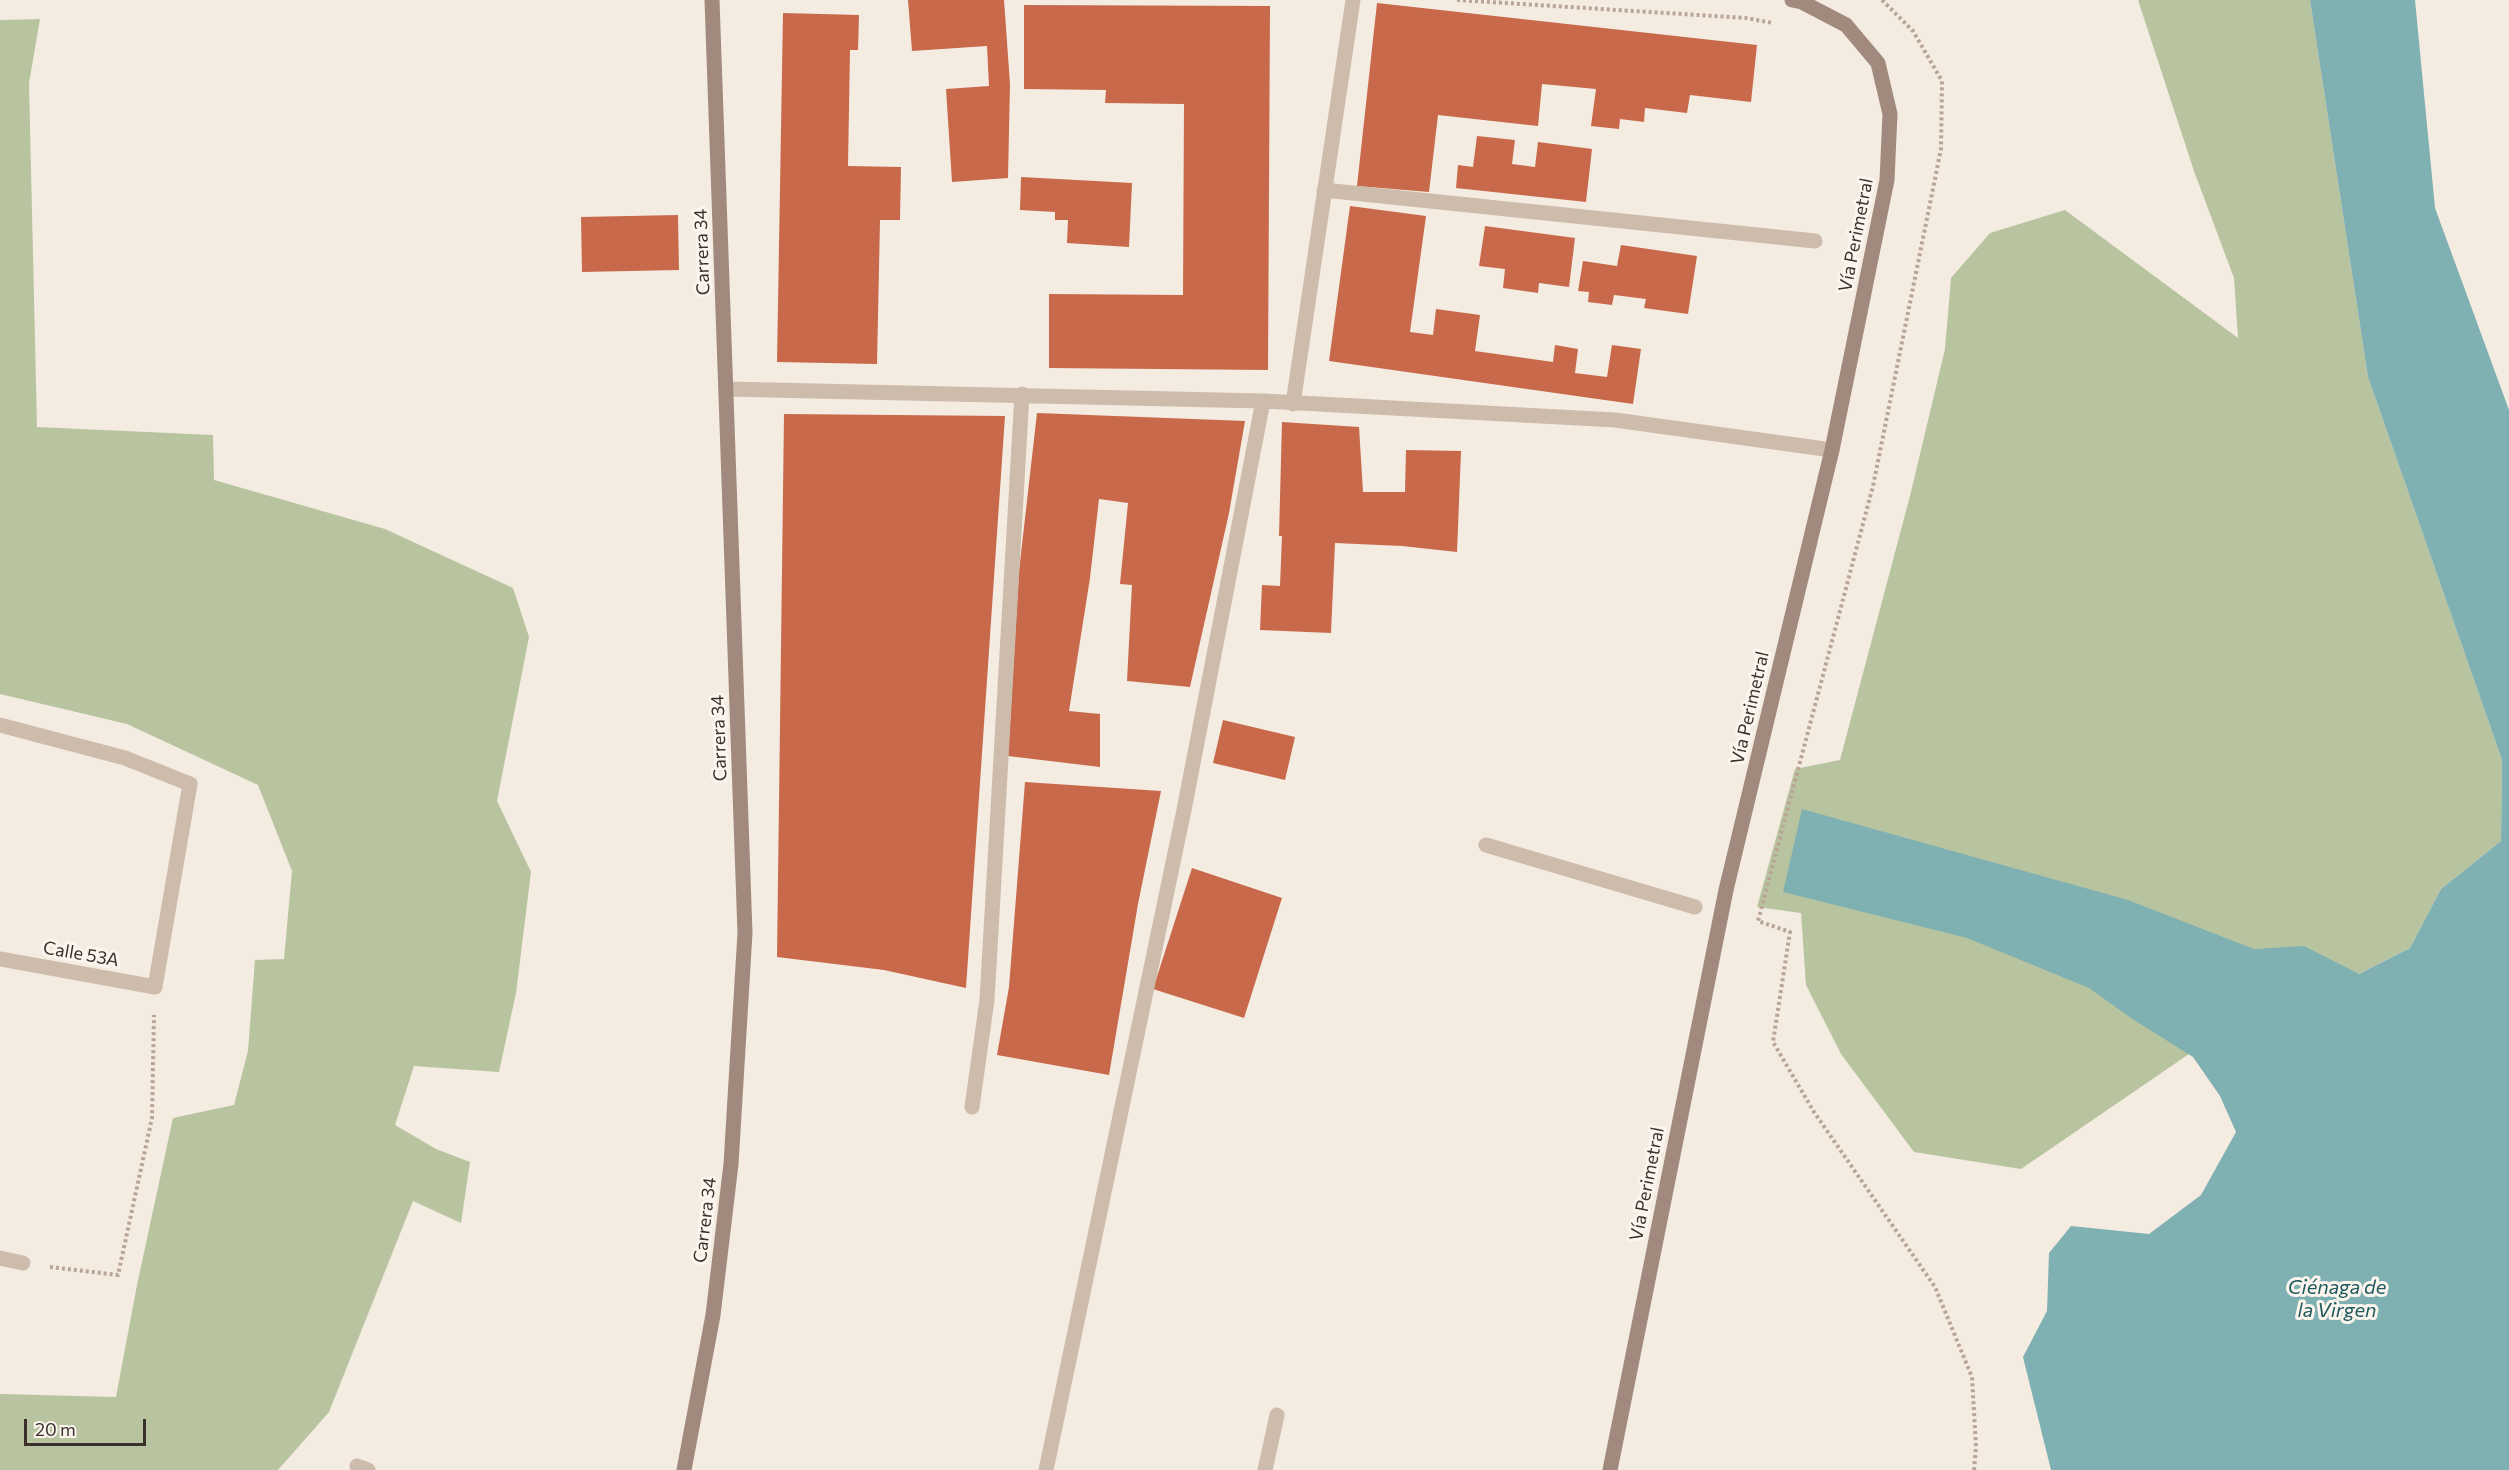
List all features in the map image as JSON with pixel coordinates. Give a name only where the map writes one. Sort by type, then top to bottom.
[{"type":"street","name":"Carrera 34","points":[[684,1470],[713,1315],[731,1164],[745,933],[712,0]]},
{"type":"street","points":[[1293,404],[1353,0]]},
{"type":"street","name":"Vía Perimetral","points":[[1610,1470],[1726,890],[1832,450],[1887,180],[1890,114],[1878,63],[1846,25],[1803,2],[1792,0]]},
{"type":"street","points":[[1324,190],[1815,241]]},
{"type":"street","points":[[726,389],[1263,401],[1615,420],[1832,450]]},
{"type":"street","points":[[972,1107],[987,1000],[1022,394]]},
{"type":"street","points":[[1046,1470],[1184,810],[1263,401]]},
{"type":"street","points":[[0,726],[125,758],[190,784],[155,987]]},
{"type":"street","points":[[1486,844],[1695,907]]},
{"type":"street","name":"Calle 53A","points":[[0,959],[155,987]]},
{"type":"street","points":[[0,1258],[23,1263]]},
{"type":"street","points":[[1265,1470],[1277,1415]]},
{"type":"path","points":[[1457,0],[1746,18],[1781,24]]},
{"type":"path","points":[[1882,0],[1913,31],[1942,81],[1941,149],[1873,486],[1758,921],[1790,932],[1773,1042],[1814,1112],[1935,1287],[1972,1377],[1976,1447],[1974,1470]]},
{"type":"path","points":[[23,1263],[118,1275],[152,1118],[155,987]]},
{"type":"green space","points":[[2138,0],[2310,0],[2368,377],[2502,760],[2501,841],[2441,889],[2410,948],[2359,974],[2211,1039],[2021,1169],[1914,1152],[1841,1054],[1806,985],[1801,913],[1757,907],[1795,769],[1840,760],[1911,492],[1945,349],[1951,278],[1990,233],[2065,210],[2238,338],[2234,278],[2194,171]]},
{"type":"green space","points":[[40,19],[29,83],[37,427],[213,435],[214,480],[385,529],[513,588],[529,637],[497,801],[531,872],[516,993],[499,1072],[414,1066],[395,1125],[436,1149],[470,1162],[461,1223],[413,1201],[329,1412],[278,1470],[0,1470],[0,1394],[116,1397],[137,1285],[173,1118],[234,1105],[248,1051],[255,960],[284,959],[292,871],[258,785],[127,724],[0,694],[0,20]]},
{"type":"water","name":"Ciénaga de la Virgen","points":[[2310,0],[2415,0],[2435,208],[2509,410],[2509,1470],[2051,1470],[2023,1357],[2047,1311],[2049,1253],[2071,1226],[2149,1234],[2201,1195],[2236,1132],[2220,1096],[2193,1057],[2089,988],[1967,938],[1783,892],[1802,809],[2128,900],[2254,949],[2304,946],[2359,974],[2410,948],[2441,889],[2501,841],[2502,760],[2368,377]]},
{"type":"building","points":[[908,0],[1004,0],[1010,84],[1008,178],[952,182],[946,89],[989,86],[987,46],[912,51]]},
{"type":"building","points":[[1377,3],[1757,45],[1751,102],[1690,95],[1687,113],[1645,108],[1644,122],[1620,119],[1619,129],[1591,126],[1596,89],[1542,84],[1538,126],[1438,115],[1429,192],[1357,186]]},
{"type":"building","points":[[1024,5],[1270,6],[1268,370],[1049,368],[1049,294],[1183,295],[1184,104],[1105,103],[1106,90],[1024,89]]},
{"type":"building","points":[[783,13],[859,15],[858,50],[850,50],[848,166],[901,167],[900,220],[880,220],[877,364],[777,362]]},
{"type":"building","points":[[1477,136],[1515,140],[1512,164],[1535,167],[1538,142],[1592,149],[1586,202],[1456,188],[1458,165],[1473,167]]},
{"type":"building","points":[[1021,177],[1132,183],[1129,247],[1067,243],[1068,220],[1055,220],[1055,212],[1020,210]]},
{"type":"building","points":[[1350,206],[1426,216],[1410,332],[1433,335],[1436,309],[1480,315],[1475,351],[1553,362],[1555,345],[1578,349],[1575,373],[1607,377],[1612,345],[1641,349],[1633,404],[1329,361]]},
{"type":"building","points":[[678,215],[679,270],[582,272],[581,217]]},
{"type":"building","points":[[1485,226],[1575,238],[1569,287],[1539,283],[1538,293],[1503,288],[1505,269],[1479,266]]},
{"type":"building","points":[[1621,245],[1697,256],[1688,314],[1644,308],[1646,299],[1614,295],[1612,305],[1588,302],[1589,292],[1578,291],[1583,261],[1617,266]]},
{"type":"building","points":[[1037,413],[1245,421],[1229,513],[1190,687],[1127,681],[1132,585],[1120,584],[1128,503],[1099,499],[1090,578],[1069,711],[1100,714],[1100,767],[1008,756],[1019,571]]},
{"type":"building","points":[[784,414],[1005,416],[966,988],[884,970],[777,957]]},
{"type":"building","points":[[1282,422],[1359,427],[1363,492],[1405,492],[1406,450],[1461,451],[1457,552],[1402,546],[1335,543],[1331,633],[1260,630],[1262,585],[1280,586]]},
{"type":"building","points":[[1223,720],[1295,737],[1285,780],[1213,763]]},
{"type":"building","points":[[1025,782],[1161,791],[1138,904],[1109,1075],[997,1055],[1009,987]]},
{"type":"building","points":[[1192,868],[1282,898],[1244,1018],[1153,989]]}]
